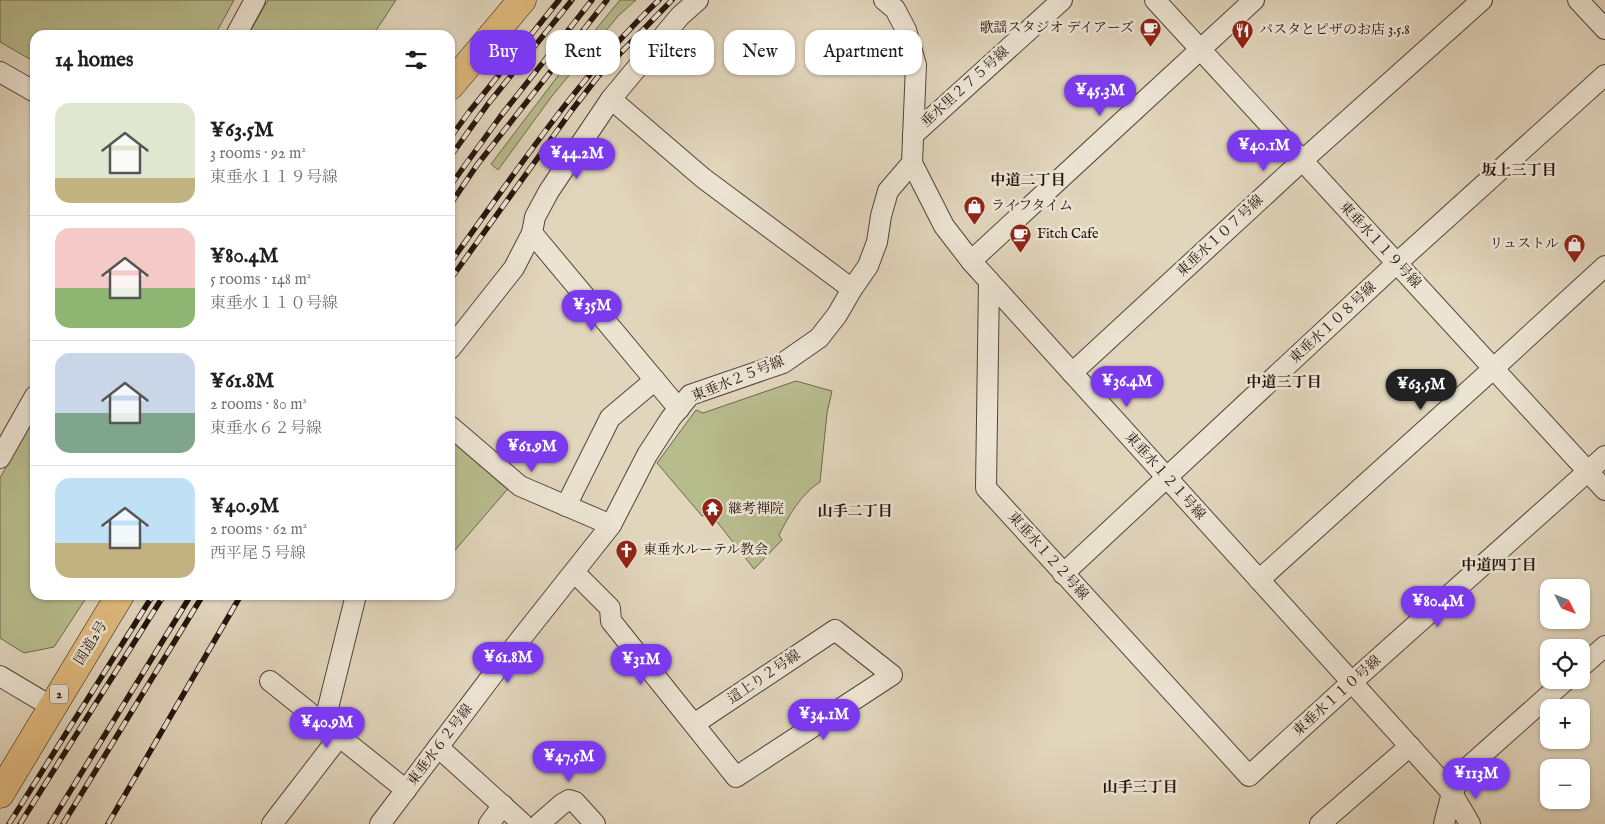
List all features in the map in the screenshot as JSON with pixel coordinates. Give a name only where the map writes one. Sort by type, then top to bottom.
[{"type":"highway","points":[[455,80],[522,0]]},
{"type":"highway","name":"国道2号","points":[[0,794],[117,600]]},
{"type":"street","points":[[239,30],[255,0]]},
{"type":"street","points":[[455,343],[514,268],[532,233],[534,217],[549,191],[611,99],[680,16],[698,0]]},
{"type":"street","name":"東垂水１２１号線","points":[[884,0],[895,9],[906,30],[916,65],[912,163],[944,226],[971,261],[1452,793],[1470,824]]},
{"type":"street","name":"垂水里２７５号線","points":[[913,135],[1062,0]]},
{"type":"street","name":"東垂水１１９号線","points":[[1155,0],[1605,490]]},
{"type":"street","points":[[971,261],[1254,0]]},
{"type":"street","name":"東垂水１０７号線","points":[[1072,373],[1303,160],[1482,0]]},
{"type":"street","points":[[1578,0],[1605,29]]},
{"type":"street","points":[[0,72],[30,89]]},
{"type":"street","name":"東垂水１０８号線","points":[[1063,574],[1397,263],[1605,76]]},
{"type":"street","points":[[611,99],[703,178],[852,289]]},
{"type":"street","name":"東垂水２５号線","points":[[611,525],[647,455],[690,395],[784,363],[819,338],[837,315],[868,266],[877,242],[881,216],[888,191],[912,163]]},
{"type":"street","points":[[532,233],[679,409]]},
{"type":"street","points":[[1259,580],[1605,266]]},
{"type":"street","name":"東垂水１２２号線","points":[[989,281],[986,488],[1250,776]]},
{"type":"street","points":[[566,506],[610,418],[655,380]]},
{"type":"street","points":[[0,458],[30,405]]},
{"type":"street","points":[[455,430],[520,486],[611,525]]},
{"type":"street","name":"東垂水１１０号線","points":[[1250,776],[1352,682],[1605,456]]},
{"type":"street","name":"東垂水６２号線","points":[[380,824],[611,525]]},
{"type":"street","points":[[574,572],[610,608],[611,621],[694,724]]},
{"type":"street","points":[[272,824],[332,730],[355,600]]},
{"type":"street","name":"這上り２号線","points":[[835,630],[892,675],[736,778],[694,724],[835,630]]},
{"type":"street","points":[[1590,659],[1605,646]]},
{"type":"street","points":[[0,676],[52,706]]},
{"type":"street","points":[[270,681],[406,790]]},
{"type":"street","points":[[1444,824],[1452,793],[1466,769],[1556,689]]},
{"type":"street","points":[[1320,824],[1410,746]]},
{"type":"street","points":[[438,747],[523,824]]},
{"type":"street","points":[[539,824],[569,800],[575,802],[595,824]]},
{"type":"street","points":[[489,824],[503,805]]},
{"type":"green space","points":[[0,0],[234,0],[218,30],[30,30],[30,59],[0,42]]},
{"type":"green space","points":[[268,0],[396,0],[376,30],[251,30]]},
{"type":"green space","points":[[620,0],[636,0],[618,16],[606,30],[595,30]]},
{"type":"green space","points":[[559,75],[569,75],[498,170],[491,164]]},
{"type":"green space","points":[[796,381],[832,391],[827,413],[820,482],[796,506],[779,535],[782,540],[754,569],[711,514],[702,516],[657,463],[696,410],[703,413]]},
{"type":"green space","points":[[30,424],[30,600],[85,600],[54,647],[24,653],[0,638],[0,478]]},
{"type":"green space","points":[[455,436],[512,484],[455,550]]},
{"type":"railway","points":[[455,131],[559,0]]},
{"type":"railway","points":[[455,150],[488,104],[572,0]]},
{"type":"railway","points":[[455,179],[500,117],[592,0]]},
{"type":"railway","points":[[455,198],[477,165],[607,0]]},
{"type":"railway","points":[[455,256],[575,93],[601,61],[659,0]]},
{"type":"railway","points":[[455,273],[600,74],[672,0]]},
{"type":"railway","points":[[9,824],[150,600]]},
{"type":"railway","points":[[20,824],[161,600]]},
{"type":"railway","points":[[50,824],[188,600]]},
{"type":"railway","points":[[63,824],[200,600]]},
{"type":"railway","points":[[108,824],[238,600]]},
{"type":"place","name":"歌謡スタジオ デイアーズ","points":[[1150,47]]},
{"type":"place","name":"パスタとピザのお店 3.5.8","points":[[1243,49]]},
{"type":"place","name":"ライフタイム","points":[[975,225]]},
{"type":"place","name":"Fitch Cafe","points":[[1021,253]]},
{"type":"place","name":"リュストル","points":[[1575,263]]},
{"type":"place","name":"継考禅院","points":[[712,528]]},
{"type":"place","name":"東垂水ルーテル教会","points":[[627,569]]},
{"type":"district","name":"坂上三丁目","points":[[1519,170]]},
{"type":"district","name":"中道二丁目","points":[[1028,180]]},
{"type":"district","name":"中道三丁目","points":[[1284,382]]},
{"type":"district","name":"山手二丁目","points":[[855,511]]},
{"type":"district","name":"中道四丁目","points":[[1499,565]]},
{"type":"district","name":"山手三丁目","points":[[1140,787]]}]
